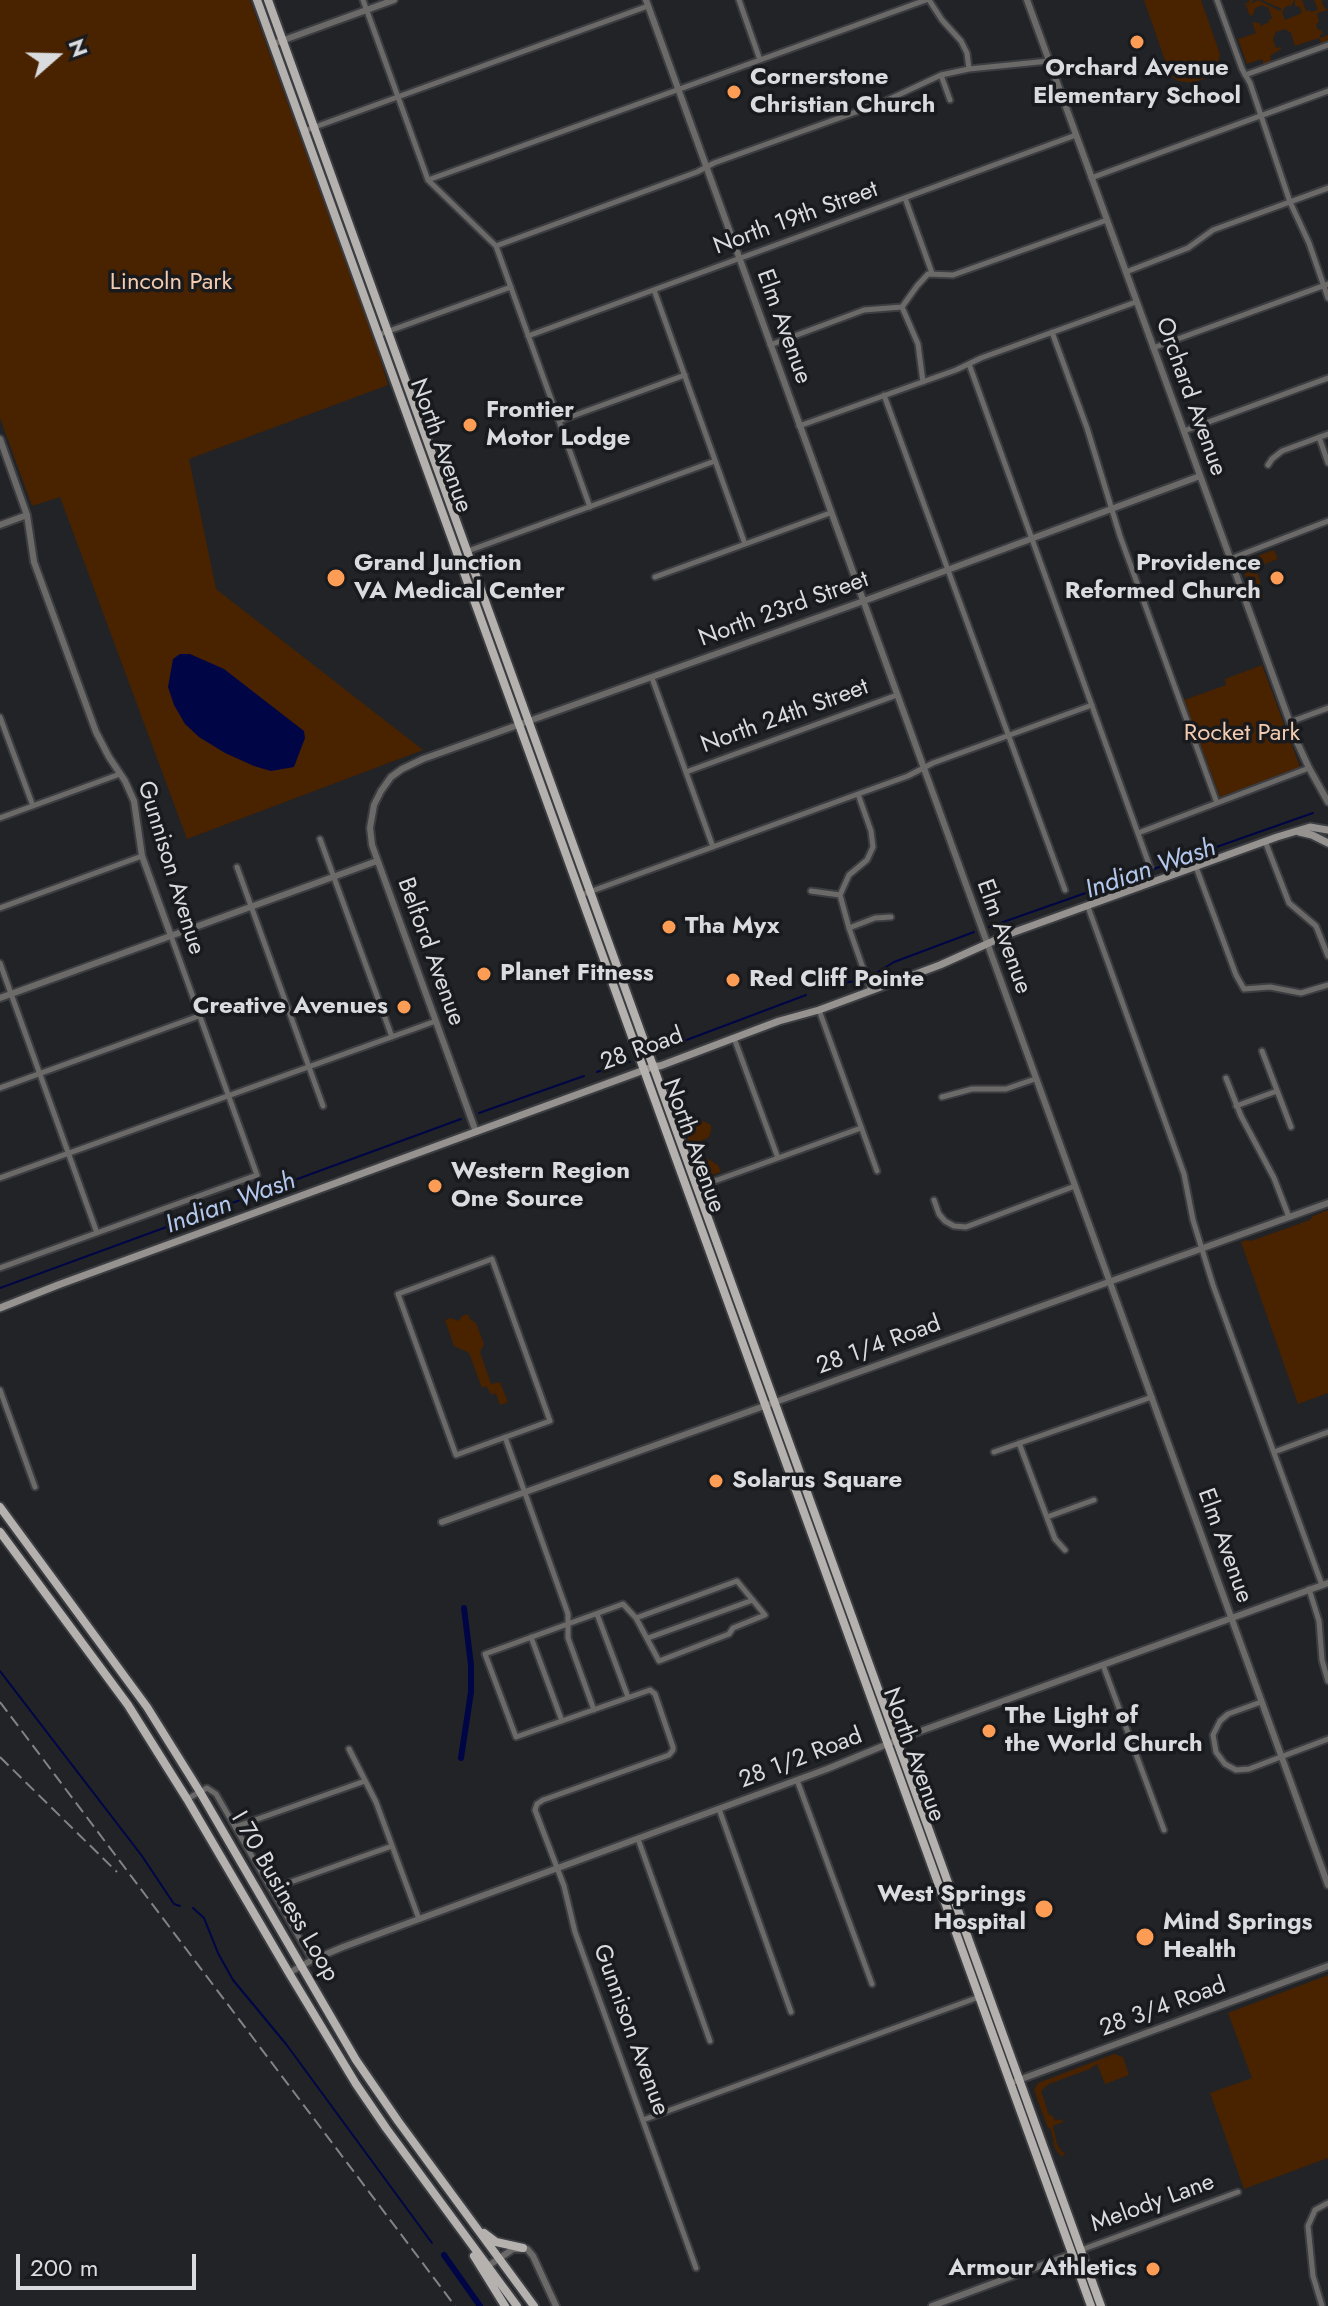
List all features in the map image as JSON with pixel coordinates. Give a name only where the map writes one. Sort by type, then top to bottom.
[{"type":"main road","name":"North Avenue","points":[[257,0],[1091,2306]]},
{"type":"main road","name":"North Avenue","points":[[268,0],[1101,2306]]},
{"type":"main road","points":[[333,212],[344,208]]},
{"type":"main road","points":[[387,359],[396,370],[401,384],[409,387]]},
{"type":"main road","points":[[402,400],[411,406],[419,429],[430,445]]},
{"type":"main road","points":[[433,485],[443,482]]},
{"type":"main road","points":[[446,521],[452,525],[460,546],[468,551]]},
{"type":"main road","points":[[458,555],[468,562],[476,585],[484,595]]},
{"type":"main road","name":"28 Road","points":[[0,1308],[655,1066],[871,991],[986,944],[1265,841],[1316,827],[1328,830]]},
{"type":"main road","points":[[1297,832],[1328,843]]},
{"type":"main road","points":[[594,931],[606,945],[613,968],[621,974]]},
{"type":"main road","points":[[613,982],[622,989],[631,1014],[639,1023]]},
{"type":"main road","points":[[670,1140],[682,1158],[690,1180],[698,1187]]},
{"type":"main road","points":[[690,1196],[698,1201],[717,1240]]},
{"type":"main road","points":[[722,1284],[731,1278]]},
{"type":"main road","points":[[779,1445],[792,1463],[799,1481],[807,1489]]},
{"type":"main road","points":[[795,1487],[804,1494],[823,1533]]},
{"type":"main road","name":"I 70 Business Loop","points":[[0,1507],[147,1707],[356,2060],[534,2306]]},
{"type":"main road","points":[[1,1534],[13,1525]]},
{"type":"main road","name":"I 70 Business Loop","points":[[1,1534],[134,1713],[363,2095],[517,2306]]},
{"type":"main road","points":[[825,1569],[836,1571]]},
{"type":"main road","points":[[838,1607],[851,1626],[859,1648],[866,1654]]},
{"type":"main road","points":[[856,1656],[865,1662],[874,1688],[882,1696]]},
{"type":"main road","points":[[134,1713],[147,1707]]},
{"type":"main road","points":[[903,1785],[932,1836]]},
{"type":"main road","points":[[921,1834],[929,1841],[945,1873]]},
{"type":"main road","points":[[946,1906],[959,1910]]},
{"type":"main road","points":[[979,1997],[988,2004],[994,2021],[1002,2030]]},
{"type":"main road","points":[[1055,2207],[1065,2220],[1074,2244],[1081,2250]]},
{"type":"main road","points":[[452,2218],[505,2306]]},
{"type":"main road","points":[[470,2219],[496,2242],[523,2248]]},
{"type":"main road","points":[[1072,2254],[1081,2260],[1097,2295]]},
{"type":"street","points":[[363,0],[428,180],[496,246],[590,507]]},
{"type":"street","points":[[273,44],[394,0]]},
{"type":"street","points":[[739,0],[760,60]]},
{"type":"street","points":[[428,180],[928,0],[964,45],[969,69]]},
{"type":"street","name":"Orchard Avenue","points":[[1027,0],[1290,722],[1309,768],[1328,802]]},
{"type":"street","points":[[1217,0],[1290,202],[1326,285],[1328,298]]},
{"type":"street","points":[[304,131],[647,3]]},
{"type":"street","name":"Elm Avenue","points":[[647,3],[1328,1885]]},
{"type":"street","points":[[1245,75],[1328,45]]},
{"type":"street","points":[[496,246],[881,103],[941,75],[1049,61]]},
{"type":"street","points":[[941,75],[950,100]]},
{"type":"street","points":[[1091,178],[1328,91]]},
{"type":"street","name":"North 19th Street","points":[[528,336],[1076,135]]},
{"type":"street","points":[[1126,272],[1180,252],[1213,230],[1328,188]]},
{"type":"street","points":[[905,198],[932,273]]},
{"type":"street","points":[[932,273],[953,275],[1107,220]]},
{"type":"street","points":[[770,345],[864,310],[902,307],[917,286],[932,273]]},
{"type":"street","points":[[1153,348],[1326,285]]},
{"type":"street","points":[[378,335],[511,287]]},
{"type":"street","points":[[654,290],[745,544]]},
{"type":"street","points":[[799,426],[1136,302]]},
{"type":"street","points":[[902,307],[918,344],[923,382]]},
{"type":"street","points":[[1052,332],[1083,416],[1111,509],[1217,803]]},
{"type":"street","points":[[969,364],[1150,867]]},
{"type":"street","points":[[559,421],[685,375]]},
{"type":"street","points":[[1184,431],[1328,378]]},
{"type":"street","points":[[884,395],[1065,890]]},
{"type":"street","points":[[1268,465],[1276,454],[1328,434]]},
{"type":"street","points":[[1319,437],[1328,463]]},
{"type":"street","name":"Gunnison Avenue","points":[[0,439],[27,515],[34,562],[96,732],[136,807],[142,856],[257,1175],[97,1233]]},
{"type":"street","points":[[468,551],[715,461]]},
{"type":"street","name":"North 23rd Street","points":[[385,784],[414,762],[652,678],[1200,476]]},
{"type":"street","points":[[655,577],[830,513]]},
{"type":"street","points":[[0,525],[27,515]]},
{"type":"street","points":[[1230,559],[1328,521]]},
{"type":"street","points":[[652,678],[713,847]]},
{"type":"street","name":"North 24th Street","points":[[686,772],[897,695]]},
{"type":"street","points":[[581,895],[1092,705]]},
{"type":"street","points":[[1290,722],[1328,708]]},
{"type":"street","points":[[0,717],[33,806]]},
{"type":"street","points":[[1138,833],[1309,768]]},
{"type":"street","points":[[0,818],[120,774]]},
{"type":"street","name":"Belford Avenue","points":[[385,784],[376,800],[371,819],[371,838],[377,861],[476,1132]]},
{"type":"street","points":[[858,794],[871,831],[873,847],[867,860],[849,875],[840,895],[871,991]]},
{"type":"street","points":[[320,839],[392,1037]]},
{"type":"street","points":[[1265,841],[1289,903],[1312,920],[1328,956]]},
{"type":"street","points":[[0,908],[142,856]]},
{"type":"street","points":[[0,998],[377,861]]},
{"type":"street","points":[[237,867],[323,1106]]},
{"type":"street","points":[[1196,867],[1244,989],[1270,987],[1301,993],[1328,985]]},
{"type":"street","points":[[811,891],[840,895]]},
{"type":"street","points":[[1088,907],[1184,1174],[1201,1248],[1325,1584]]},
{"type":"street","points":[[849,928],[875,918],[891,917]]},
{"type":"street","points":[[0,963],[97,1233],[0,1268]]},
{"type":"street","points":[[819,1010],[877,1171]]},
{"type":"street","points":[[0,1088],[199,1016]]},
{"type":"street","points":[[0,1178],[436,1021]]},
{"type":"street","points":[[734,1038],[778,1158]]},
{"type":"street","points":[[1262,1051],[1291,1127]]},
{"type":"street","points":[[1226,1078],[1236,1106],[1274,1178],[1289,1217]]},
{"type":"street","points":[[942,1097],[972,1089],[1006,1089],[1035,1079]]},
{"type":"street","points":[[1236,1106],[1277,1091]]},
{"type":"street","points":[[698,1187],[861,1128]]},
{"type":"street","points":[[934,1200],[945,1221],[966,1227],[1075,1186]]},
{"type":"street","name":"28 1/4 Road","points":[[442,1522],[1328,1203]]},
{"type":"street","points":[[492,1259],[550,1421],[505,1437],[456,1455],[398,1294],[492,1259]]},
{"type":"street","points":[[0,1390],[35,1487]]},
{"type":"street","points":[[994,1452],[1152,1397]]},
{"type":"street","points":[[1274,1452],[1328,1432]]},
{"type":"street","points":[[505,1437],[568,1614],[568,1638],[594,1710]]},
{"type":"street","points":[[1019,1443],[1055,1539],[1065,1550]]},
{"type":"street","points":[[1047,1517],[1094,1500]]},
{"type":"street","points":[[597,1614],[628,1697],[516,1737],[485,1654],[623,1604],[636,1618],[659,1661],[729,1634],[733,1628],[765,1615],[737,1581],[636,1618]]},
{"type":"street","name":"28 1/2 Road","points":[[289,1973],[312,1960],[419,1919],[1325,1584]]},
{"type":"street","points":[[1309,1589],[1319,1621],[1322,1660],[1328,1681]]},
{"type":"street","points":[[648,1638],[753,1600]]},
{"type":"street","points":[[531,1637],[562,1721]]},
{"type":"street","points":[[1103,1665],[1164,1830]]},
{"type":"street","name":"Gunnison Avenue","points":[[628,1697],[650,1690],[655,1694],[672,1752],[537,1804],[535,1810],[564,1886],[575,1932],[696,2268]]},
{"type":"street","points":[[1261,1702],[1228,1714],[1220,1721],[1213,1735],[1216,1752],[1225,1764],[1236,1770],[1249,1769],[1328,1739]]},
{"type":"street","points":[[349,1749],[376,1802],[419,1919]]},
{"type":"street","points":[[797,1780],[872,1984]]},
{"type":"street","points":[[235,1827],[365,1781]]},
{"type":"street","points":[[187,1799],[207,1788],[213,1790],[312,1960]]},
{"type":"street","points":[[719,1809],[791,2012]]},
{"type":"street","points":[[638,1839],[710,2041]]},
{"type":"street","points":[[271,1889],[392,1846]]},
{"type":"street","name":"28 3/4 Road","points":[[1009,2083],[1328,1966]]},
{"type":"street","points":[[643,2120],[979,1997]]},
{"type":"street","name":"Melody Lane","points":[[1081,2250],[1238,2192]]},
{"type":"street","points":[[1322,2306],[1313,2276],[1308,2226],[1315,2210],[1328,2203]]},
{"type":"street","points":[[488,2266],[513,2249],[523,2248],[533,2256],[556,2306]]},
{"type":"street","name":"Melody Lane","points":[[932,2306],[1072,2254]]},
{"type":"green space","name":"Lincoln Park","points":[[0,0],[250,0],[388,385],[189,459],[216,589],[423,750],[187,839],[60,497],[32,506],[0,418]]},
{"type":"green space","points":[[1144,0],[1201,0],[1220,54],[1212,75],[1193,83],[1178,81],[1170,75]]},
{"type":"green space","points":[[1253,0],[1251,4],[1258,0],[1280,11],[1282,9],[1262,0],[1294,0],[1282,13],[1285,20],[1302,13],[1300,7],[1295,6],[1295,0],[1302,0],[1306,11],[1311,12],[1318,10],[1314,0],[1322,0],[1328,10],[1317,13],[1319,22],[1316,24],[1323,34],[1320,38],[1328,35],[1328,42],[1322,44],[1319,38],[1295,46],[1291,33],[1285,29],[1276,32],[1273,39],[1276,48],[1281,49],[1270,56],[1272,63],[1264,66],[1262,59],[1247,64],[1238,39],[1256,33],[1252,22],[1261,26],[1272,18],[1268,7],[1263,5],[1255,8],[1250,16],[1246,6],[1250,4],[1244,3]]},
{"type":"green space","points":[[1274,550],[1278,559],[1256,567],[1264,597],[1255,601],[1240,562]]},
{"type":"green space","name":"Rocket Park","points":[[1262,665],[1300,767],[1220,797],[1184,700],[1226,685],[1225,679]]},
{"type":"green space","points":[[703,1121],[711,1125],[711,1132],[708,1138],[702,1140],[699,1154],[718,1165],[721,1172],[700,1178],[687,1140],[694,1124]]},
{"type":"green space","points":[[1328,1210],[1328,1393],[1298,1404],[1241,1242],[1310,1220]]},
{"type":"green space","points":[[468,1314],[476,1323],[484,1344],[480,1352],[491,1384],[500,1382],[508,1402],[500,1405],[496,1393],[492,1395],[486,1386],[482,1388],[469,1353],[454,1346],[445,1320],[459,1321]]},
{"type":"green space","points":[[1328,1975],[1328,2158],[1244,2189],[1210,2093],[1252,2078],[1228,2013]]},
{"type":"green space","points":[[1114,2054],[1123,2057],[1129,2075],[1105,2084],[1097,2064],[1049,2084],[1041,2091],[1049,2115],[1055,2121],[1062,2119],[1063,2122],[1053,2126],[1057,2144],[1066,2154],[1061,2156],[1055,2149],[1051,2130],[1034,2090],[1038,2083]]},
{"type":"shaded area","points":[[180,654],[190,654],[224,669],[304,731],[305,738],[294,767],[271,771],[254,766],[225,753],[185,724],[168,687],[173,659]]},
{"type":"waterway","name":"Indian Wash","points":[[989,927],[1313,813]]},
{"type":"waterway","name":"Indian Wash","points":[[873,975],[894,962],[974,932]]},
{"type":"waterway","name":"Indian Wash","points":[[820,988],[859,980]]},
{"type":"waterway","name":"Indian Wash","points":[[660,1050],[806,995]]},
{"type":"waterway","name":"Indian Wash","points":[[597,1072],[630,1062]]},
{"type":"waterway","name":"Indian Wash","points":[[479,1113],[584,1076]]},
{"type":"waterway","name":"Indian Wash","points":[[0,1288],[461,1119]]},
{"type":"waterway","points":[[461,1758],[471,1692],[464,1608]]},
{"type":"waterway","points":[[0,1671],[142,1856],[174,1904],[180,1906]]},
{"type":"waterway","points":[[193,1908],[204,1918],[233,1980],[286,2044],[432,2243]]},
{"type":"waterway","points":[[444,2255],[480,2306]]},
{"type":"railway","points":[[0,1702],[455,2306]]},
{"type":"railway","points":[[0,1757],[117,1872]]},
{"type":"place","name":"Orchard Avenue Elementary School","points":[[1137,42]]},
{"type":"place","name":"Cornerstone Christian Church","points":[[734,92]]},
{"type":"place","name":"Frontier Motor Lodge","points":[[470,425]]},
{"type":"place","name":"Grand Junction VA Medical Center","points":[[336,578]]},
{"type":"place","name":"Providence Reformed Church","points":[[1277,578]]},
{"type":"place","name":"Tha Myx","points":[[669,927]]},
{"type":"place","name":"Planet Fitness","points":[[484,974]]},
{"type":"place","name":"Red Cliff Pointe","points":[[733,980]]},
{"type":"place","name":"Creative Avenues","points":[[404,1007]]},
{"type":"place","name":"Western Region One Source","points":[[435,1186]]},
{"type":"place","name":"Solarus Square","points":[[716,1481]]},
{"type":"place","name":"The Light of the World Church","points":[[989,1731]]},
{"type":"place","name":"West Springs Hospital","points":[[1044,1909]]},
{"type":"place","name":"Mind Springs Health","points":[[1145,1937]]},
{"type":"place","name":"Armour Athletics","points":[[1153,2269]]}]
